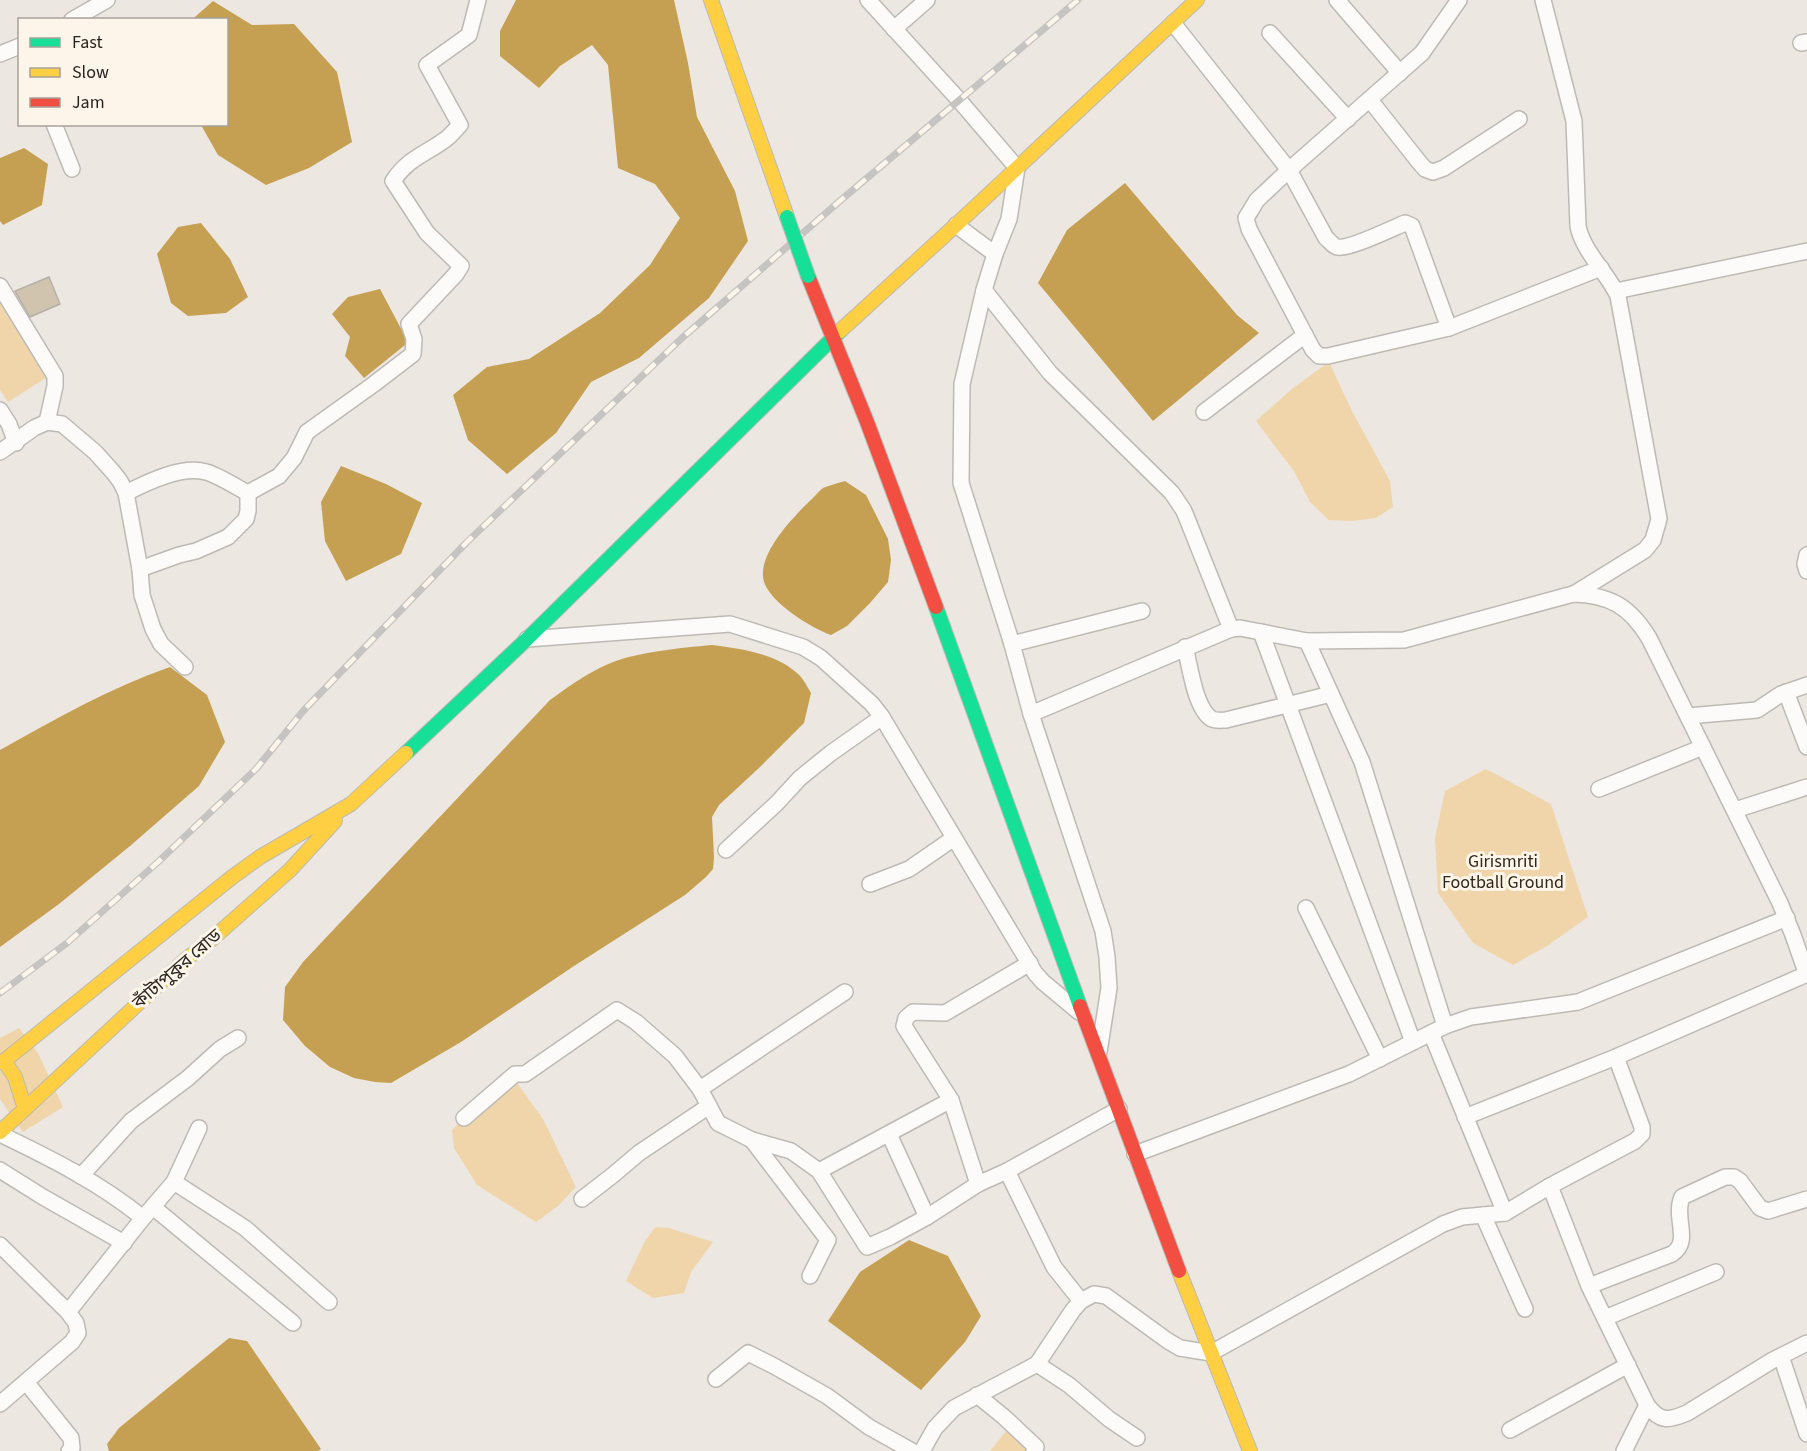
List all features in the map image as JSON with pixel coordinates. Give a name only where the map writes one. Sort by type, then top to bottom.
[{"type":"main road","points":[[711,0],[808,276],[994,767],[1135,1154],[1250,1451]]},
{"type":"main road","points":[[26,1109],[11,1068],[2,1061],[231,878],[260,857],[351,804],[527,639],[833,337],[1197,0]]},
{"type":"main road","name":"কাঁটাপুকুর রোড","points":[[0,1133],[184,961],[290,870],[351,804]]},
{"type":"street","points":[[76,18],[107,0]]},
{"type":"street","points":[[248,493],[279,476],[294,458],[307,432],[413,354],[414,339],[409,324],[461,266],[427,233],[393,181],[400,170],[421,153],[446,139],[460,125],[427,65],[469,35],[478,0]]},
{"type":"street","points":[[868,0],[1017,168],[1009,219],[984,290],[962,384],[961,483],[1012,644],[1031,714],[1103,930],[1109,988],[1099,1055]]},
{"type":"street","points":[[894,29],[927,0]]},
{"type":"street","points":[[1337,0],[1400,73]]},
{"type":"street","points":[[1459,0],[1422,53],[1288,170],[1257,200],[1246,218],[1249,229],[1305,335],[1319,356],[1328,356],[1449,328],[1601,268]]},
{"type":"street","points":[[1543,0],[1574,121],[1580,237],[1618,296],[1659,519],[1653,540],[1645,550],[1573,594]]},
{"type":"street","points":[[1173,23],[1288,170],[1326,238],[1335,246],[1341,248],[1352,245],[1405,223],[1412,226],[1449,328]]},
{"type":"street","points":[[1270,33],[1348,119]]},
{"type":"street","points":[[0,54],[18,47]]},
{"type":"street","points":[[1370,100],[1425,169],[1434,172],[1444,168],[1519,119]]},
{"type":"street","points":[[55,126],[72,169]]},
{"type":"street","points":[[956,225],[995,254]]},
{"type":"street","points":[[1616,291],[1807,251]]},
{"type":"street","points":[[0,286],[54,375],[55,386],[47,423]]},
{"type":"street","points":[[984,290],[1057,381],[1173,493],[1184,511],[1231,628]]},
{"type":"street","points":[[1204,412],[1305,335]]},
{"type":"street","points":[[0,410],[9,423],[16,443]]},
{"type":"street","points":[[0,452],[16,443],[34,428],[47,423],[62,424],[87,445],[113,472],[126,493],[140,569],[142,595],[153,628],[161,644],[185,666]]},
{"type":"street","points":[[126,493],[143,484],[193,470],[207,472],[248,493]]},
{"type":"street","points":[[140,569],[206,547],[228,537],[246,519],[248,493]]},
{"type":"street","points":[[1807,555],[1805,564],[1807,571]]},
{"type":"street","points":[[1031,714],[1231,628],[1307,641],[1404,640],[1573,594],[1588,594],[1604,598],[1630,612],[1649,638],[1787,918],[1800,933],[1807,975],[1616,1058],[1465,1117]]},
{"type":"street","points":[[1012,644],[1142,611]]},
{"type":"street","points":[[527,639],[730,624],[803,647],[821,658],[872,704],[882,717],[1030,963],[1043,982],[1084,1016]]},
{"type":"street","points":[[1261,632],[1413,1042]]},
{"type":"street","points":[[1307,641],[1362,762],[1445,1026]]},
{"type":"street","points":[[1185,647],[1199,704],[1214,720],[1226,720],[1331,694]]},
{"type":"street","points":[[1688,716],[1757,710],[1767,705],[1773,698],[1807,685]]},
{"type":"street","points":[[1786,692],[1807,747]]},
{"type":"street","points":[[726,850],[801,778],[831,753],[882,717]]},
{"type":"street","points":[[1599,789],[1703,747]]},
{"type":"street","points":[[1734,810],[1807,787]]},
{"type":"street","points":[[870,884],[909,869],[954,838]]},
{"type":"street","points":[[1306,908],[1380,1059]]},
{"type":"street","points":[[1135,1154],[1349,1074],[1445,1026],[1471,1017],[1578,1002],[1787,918]]},
{"type":"street","points":[[978,1184],[951,1100],[904,1026],[906,1018],[913,1012],[945,1013],[1030,963]]},
{"type":"street","points":[[700,1089],[845,992]]},
{"type":"street","points":[[464,1118],[515,1074],[525,1074],[617,1010],[636,1022],[675,1056],[700,1089],[718,1122],[752,1140],[791,1151],[819,1172],[867,1247],[927,1217],[978,1184],[1008,1171],[1119,1109]]},
{"type":"street","points":[[1431,1033],[1505,1213]]},
{"type":"street","points":[[81,1176],[131,1121],[188,1078],[220,1049],[238,1038]]},
{"type":"street","points":[[922,1451],[935,1428],[954,1408],[1037,1364],[1081,1301],[1094,1294],[1106,1296],[1180,1348],[1211,1353],[1443,1224],[1462,1217],[1505,1213],[1635,1140],[1642,1134],[1642,1127],[1616,1058]]},
{"type":"street","points":[[819,1172],[951,1100]]},
{"type":"street","points":[[582,1199],[639,1153],[709,1106]]},
{"type":"street","points":[[68,1312],[174,1182],[199,1128]]},
{"type":"street","points":[[0,1133],[58,1162],[148,1213],[293,1323]]},
{"type":"street","points":[[888,1134],[927,1217]]},
{"type":"street","points":[[752,1140],[828,1240],[810,1276]]},
{"type":"street","points":[[0,1170],[42,1197],[124,1243]]},
{"type":"street","points":[[1008,1171],[1054,1267],[1081,1301]]},
{"type":"street","points":[[1589,1286],[1672,1254],[1679,1249],[1682,1242],[1678,1205],[1682,1197],[1725,1177],[1734,1177],[1740,1181],[1760,1208],[1768,1211],[1807,1199]]},
{"type":"street","points":[[174,1182],[245,1228],[329,1302]]},
{"type":"street","points":[[1550,1186],[1589,1286],[1647,1405],[1655,1415],[1664,1419],[1675,1418],[1687,1413],[1781,1356],[1807,1343]]},
{"type":"street","points":[[1483,1215],[1525,1309]]},
{"type":"street","points":[[0,1245],[68,1312],[76,1323],[78,1333],[72,1342],[0,1404]]},
{"type":"street","points":[[1605,1318],[1716,1272]]},
{"type":"street","points":[[716,1379],[748,1353],[827,1396],[869,1427],[912,1451]]},
{"type":"street","points":[[1781,1356],[1807,1434]]},
{"type":"street","points":[[1037,1364],[1069,1384],[1109,1419],[1137,1438]]},
{"type":"street","points":[[1510,1430],[1628,1365]]},
{"type":"street","points":[[26,1382],[71,1438],[72,1448],[69,1451]]},
{"type":"street","points":[[977,1395],[1036,1447],[1034,1451]]},
{"type":"street","points":[[1624,1451],[1647,1405]]},
{"type":"green space","points":[[0,291],[52,374],[8,402],[0,390]]},
{"type":"green space","points":[[1329,362],[1352,411],[1390,481],[1393,507],[1376,518],[1350,521],[1329,520],[1310,502],[1294,471],[1256,421],[1293,388]]},
{"type":"green space","name":"Girismriti Football Ground","points":[[1486,769],[1551,804],[1588,917],[1547,946],[1513,965],[1473,943],[1438,893],[1435,838],[1445,791]]},
{"type":"green space","points":[[19,1028],[38,1053],[63,1107],[23,1132],[0,1099],[0,1038]]},
{"type":"green space","points":[[515,1080],[543,1119],[576,1187],[558,1206],[536,1222],[477,1185],[454,1148],[452,1130],[492,1090]]},
{"type":"green space","points":[[655,1227],[669,1228],[713,1242],[691,1272],[684,1293],[653,1298],[626,1281],[644,1243]]},
{"type":"green space","points":[[1011,1425],[1032,1451],[990,1451]]},
{"type":"shaded area","points":[[516,0],[674,0],[697,117],[735,191],[748,241],[709,298],[639,358],[591,382],[556,433],[507,474],[468,440],[453,395],[487,367],[529,359],[600,313],[650,265],[680,218],[655,184],[618,168],[608,65],[592,45],[560,66],[539,88],[500,56],[500,31]]},
{"type":"shaded area","points":[[213,1],[252,25],[294,24],[337,72],[352,142],[309,168],[266,185],[218,155],[202,126],[228,126],[228,18],[195,17]]},
{"type":"shaded area","points":[[24,148],[48,164],[42,205],[3,225],[0,221],[0,158]]},
{"type":"shaded area","points":[[1125,183],[1237,315],[1259,333],[1153,421],[1038,283],[1067,230]]},
{"type":"shaded area","points":[[201,223],[230,259],[248,297],[226,313],[188,316],[171,303],[157,254],[178,227]]},
{"type":"shaded area","points":[[380,289],[406,338],[405,345],[364,378],[345,356],[350,337],[332,314],[348,297]]},
{"type":"shaded area","points":[[341,466],[386,484],[422,503],[401,554],[346,581],[325,541],[321,502]]},
{"type":"shaded area","points":[[845,481],[866,495],[888,539],[891,560],[888,582],[847,626],[831,635],[803,621],[783,606],[768,590],[764,582],[763,571],[771,548],[797,514],[823,488]]},
{"type":"shaded area","points":[[712,645],[757,653],[779,661],[799,675],[811,693],[804,723],[719,805],[712,817],[713,869],[706,877],[685,895],[461,1042],[391,1083],[354,1078],[330,1067],[305,1046],[283,1020],[285,987],[303,962],[550,700],[584,677],[617,661],[658,651]]},
{"type":"shaded area","points":[[170,667],[207,695],[225,742],[199,786],[59,904],[0,947],[0,750],[104,694]]},
{"type":"shaded area","points":[[909,1240],[948,1256],[981,1316],[965,1342],[921,1390],[828,1321],[860,1272]]},
{"type":"shaded area","points":[[229,1338],[247,1341],[321,1449],[318,1451],[109,1451],[107,1444],[119,1428]]},
{"type":"building","points":[[49,277],[60,304],[30,317],[15,291]]},
{"type":"railway","points":[[0,993],[67,943],[158,862],[256,769],[304,710],[467,542],[682,338],[1078,0]]},
{"type":"traffic: fast","points":[[787,217],[808,276]]},
{"type":"traffic: fast","points":[[406,753],[527,639],[840,331]]},
{"type":"traffic: fast","points":[[936,607],[1080,1006]]},
{"type":"traffic: slow","points":[[711,0],[787,217]]},
{"type":"traffic: slow","points":[[840,331],[1197,0]]},
{"type":"traffic: slow","points":[[0,1062],[231,878],[260,857],[351,804],[406,753]]},
{"type":"traffic: slow","points":[[0,1132],[184,961],[290,870],[335,821]]},
{"type":"traffic: slow","points":[[4,1061],[15,1077],[25,1109]]},
{"type":"traffic: slow","points":[[1179,1271],[1250,1451]]},
{"type":"traffic: jam","points":[[808,276],[867,422],[936,607]]},
{"type":"traffic: jam","points":[[1080,1006],[1179,1271]]}]
